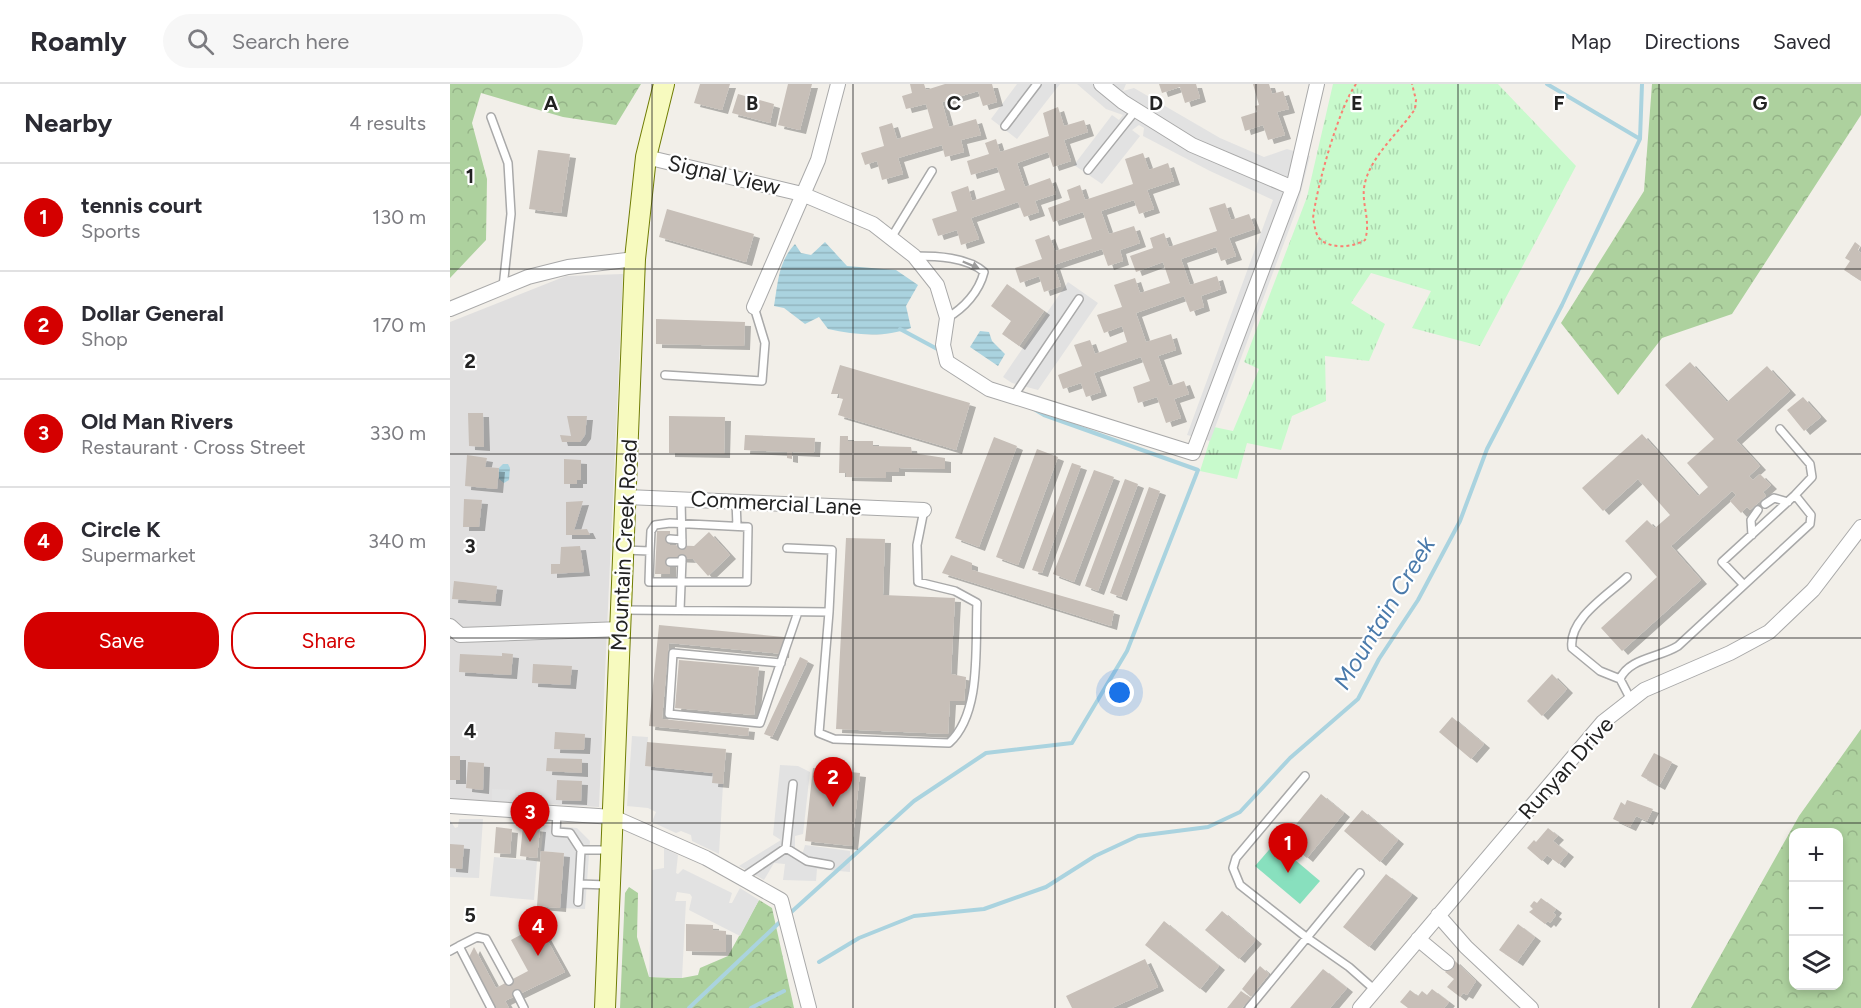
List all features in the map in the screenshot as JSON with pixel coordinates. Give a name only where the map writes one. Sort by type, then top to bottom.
[{"type":"main road","name":"Mountain Creek Road","points":[[605,1008],[635,259],[646,157],[664,84]]},
{"type":"street","points":[[754,307],[818,160],[838,84]]},
{"type":"street","points":[[947,318],[943,345],[947,362],[989,389],[1192,453],[1293,188],[1317,84]]},
{"type":"street","points":[[1109,86],[1136,110],[1192,145],[1293,188]]},
{"type":"street","name":"Signal View","points":[[646,157],[802,194],[873,224],[914,256],[938,285],[947,318]]},
{"type":"street","points":[[450,309],[528,276],[568,267],[635,259]]},
{"type":"street","name":"Commercial Lane","points":[[627,497],[924,510]]},
{"type":"street","name":"Runyan Drive","points":[[1360,1008],[1603,722],[1644,690],[1730,653],[1769,632],[1813,590],[1861,527]]},
{"type":"street","points":[[450,626],[460,635],[621,620]]},
{"type":"street","points":[[450,806],[613,817],[706,858],[742,878],[781,900],[809,1008]]},
{"type":"street","points":[[1438,915],[1466,947],[1531,1008]]},
{"type":"street","points":[[1418,939],[1447,963]]},
{"type":"lane","points":[[1005,126],[1037,84]]},
{"type":"lane","points":[[1088,170],[1136,110]]},
{"type":"lane","points":[[491,117],[508,163],[511,214],[503,287]]},
{"type":"lane","points":[[891,238],[932,171]]},
{"type":"lane","points":[[914,256],[934,256],[975,264],[984,272],[981,282],[961,310],[947,318]]},
{"type":"lane","points":[[1013,397],[1079,299]]},
{"type":"lane","points":[[666,375],[762,381],[765,343],[754,307]]},
{"type":"lane","points":[[1743,584],[1722,562],[1812,477],[1810,464],[1780,429]]},
{"type":"lane","points":[[1620,680],[1630,665],[1668,652],[1678,645],[1810,524],[1811,515],[1795,495]]},
{"type":"lane","points":[[1765,504],[1774,498],[1788,502]]},
{"type":"lane","points":[[670,540],[682,543],[681,499]]},
{"type":"lane","points":[[736,501],[737,526]]},
{"type":"lane","points":[[787,548],[832,550],[819,733],[834,739],[949,743],[959,734],[972,705],[977,603],[955,591],[918,582],[917,546],[924,510]]},
{"type":"lane","points":[[1752,535],[1751,520],[1758,510]]},
{"type":"lane","points":[[656,525],[737,526],[747,527],[747,582],[649,582],[653,562],[650,551],[656,525]]},
{"type":"lane","points":[[624,550],[650,551]]},
{"type":"lane","points":[[670,562],[682,560],[680,610]]},
{"type":"lane","points":[[1627,577],[1589,612],[1571,635],[1572,648],[1600,671],[1620,680],[1631,700]]},
{"type":"lane","points":[[621,620],[680,610],[829,612]]},
{"type":"lane","points":[[781,663],[673,653],[669,714],[760,723],[781,663],[798,612]]},
{"type":"lane","points":[[1305,776],[1236,858],[1233,868],[1239,885],[1306,938],[1349,967],[1376,990]]},
{"type":"lane","points":[[742,878],[786,848],[793,784]]},
{"type":"lane","points":[[556,813],[556,832],[570,833],[581,850],[578,902]]},
{"type":"lane","points":[[786,848],[807,861],[830,865]]},
{"type":"lane","points":[[581,850],[611,850]]},
{"type":"lane","points":[[1249,1008],[1360,873]]},
{"type":"lane","points":[[579,884],[610,885]]},
{"type":"lane","points":[[450,951],[477,937],[486,939],[509,981]]},
{"type":"lane","points":[[459,946],[491,1008]]},
{"type":"lane","points":[[517,994],[524,1008]]},
{"type":"path","points":[[1356,84],[1347,98],[1340,118],[1313,218],[1316,233],[1322,241],[1346,247],[1365,240],[1369,228],[1364,189],[1369,172],[1415,109],[1416,100],[1412,84]]},
{"type":"shaded area","points":[[1017,84],[1060,84],[1017,139],[991,119]]},
{"type":"shaded area","points":[[1077,84],[1126,84],[1123,91],[1134,88],[1220,138],[1264,157],[1287,149],[1310,156],[1296,211],[1210,441],[1187,435],[1273,200],[1210,171],[1143,136],[1144,128],[1139,125],[1132,130],[1140,136],[1102,184],[1074,165],[1112,115],[1119,120],[1123,115],[1106,109]]},
{"type":"shaded area","points":[[623,274],[599,807],[450,799],[450,322],[566,276]]},
{"type":"shaded area","points":[[1068,282],[1098,303],[1038,390],[1012,383],[1003,377]]},
{"type":"shaded area","points":[[632,736],[648,737],[645,766],[713,773],[713,782],[723,784],[719,854],[692,841],[691,835],[681,831],[676,833],[652,822],[656,812],[648,808],[627,806]]},
{"type":"shaded area","points":[[780,765],[798,766],[810,772],[803,834],[795,836],[795,848],[799,854],[803,852],[805,845],[850,851],[850,872],[817,869],[816,881],[783,880],[785,864],[774,863],[764,880],[739,866],[781,840],[773,835]]},
{"type":"shaded area","points":[[492,789],[515,790],[515,802],[492,800]]},
{"type":"shaded area","points":[[459,819],[483,819],[479,878],[450,877],[450,820],[455,828],[458,827]]},
{"type":"shaded area","points":[[544,825],[577,828],[590,841],[585,909],[560,908],[564,853],[541,851]]},
{"type":"shaded area","points":[[664,848],[678,855],[676,873],[678,874],[683,869],[732,893],[729,903],[732,903],[740,888],[759,900],[740,936],[689,910],[692,897],[690,894],[677,892],[675,901],[686,901],[682,978],[649,977],[652,870],[664,868]]},
{"type":"shaded area","points":[[494,857],[537,861],[534,900],[490,896]]},
{"type":"green space","points":[[450,84],[641,84],[616,125],[563,117],[481,93],[472,123],[487,179],[486,240],[450,278]]},
{"type":"green space","points":[[1333,84],[1498,84],[1576,166],[1480,346],[1412,328],[1431,291],[1371,273],[1351,303],[1385,324],[1369,361],[1325,356],[1326,401],[1292,416],[1281,450],[1247,443],[1237,479],[1200,471],[1214,427],[1233,431],[1259,369],[1244,362],[1307,197]]},
{"type":"green space","points":[[1652,84],[1861,84],[1861,115],[1732,314],[1662,338],[1618,395],[1561,323],[1644,191]]},
{"type":"green space","points":[[1861,729],[1861,1008],[1691,1008],[1789,834],[1789,990],[1843,990],[1843,828],[1792,828]]},
{"type":"green space","points":[[1275,843],[1320,881],[1300,904],[1255,866]]},
{"type":"green space","points":[[629,887],[638,893],[637,937],[649,977],[682,978],[698,975],[700,968],[728,956],[759,900],[772,908],[794,1008],[620,1008],[625,893]]},
{"type":"water","points":[[825,242],[847,266],[896,270],[918,285],[906,306],[911,328],[880,334],[849,333],[828,329],[819,317],[805,324],[784,308],[774,306],[780,273],[789,251],[795,244],[801,253],[811,255]]},
{"type":"water","points":[[980,331],[989,332],[992,341],[1005,354],[998,366],[970,347]]},
{"type":"water","points":[[503,464],[508,464],[510,468],[509,480],[504,483],[499,479],[499,468]]},
{"type":"building","points":[[700,84],[730,84],[722,110],[694,103]]},
{"type":"building","points":[[788,84],[812,84],[800,130],[778,125]]},
{"type":"building","points":[[910,84],[924,84],[926,90],[945,84],[992,84],[997,102],[983,106],[978,91],[942,102],[949,127],[976,119],[981,135],[961,140],[964,152],[945,157],[942,145],[898,158],[903,174],[882,180],[877,161],[865,165],[861,153],[884,146],[879,127],[892,123],[897,139],[933,128],[926,104],[906,109],[902,96],[912,93]]},
{"type":"building","points":[[1159,84],[1196,84],[1200,98],[1185,103],[1180,87],[1162,93]]},
{"type":"building","points":[[1253,84],[1269,84],[1272,94],[1283,91],[1289,109],[1277,112],[1285,135],[1268,140],[1263,125],[1245,131],[1241,117],[1257,112],[1255,106],[1259,105]]},
{"type":"building","points":[[738,94],[774,104],[770,123],[732,113]]},
{"type":"building","points":[[1058,107],[1064,126],[1084,120],[1088,132],[1064,140],[1071,161],[1053,167],[1048,152],[1017,163],[1025,187],[1050,178],[1056,194],[1035,201],[1039,212],[1024,217],[1018,202],[971,218],[979,239],[961,245],[957,230],[938,236],[932,219],[957,211],[951,192],[968,186],[972,201],[1005,190],[997,167],[971,175],[967,161],[989,154],[985,143],[996,139],[1000,152],[1049,136],[1043,113]]},
{"type":"building","points":[[538,150],[570,154],[561,213],[529,209]]},
{"type":"building","points":[[1143,153],[1149,170],[1168,163],[1174,181],[1147,190],[1154,209],[1139,214],[1134,200],[1101,211],[1109,234],[1134,226],[1140,243],[1120,250],[1123,261],[1108,266],[1102,249],[1054,265],[1061,286],[1044,292],[1039,276],[1020,283],[1015,268],[1042,259],[1035,240],[1049,235],[1055,251],[1092,239],[1083,212],[1053,222],[1048,208],[1070,200],[1067,190],[1080,185],[1085,200],[1133,184],[1125,159]]},
{"type":"building","points":[[1225,203],[1231,220],[1249,214],[1255,229],[1229,238],[1236,256],[1221,261],[1216,247],[1181,259],[1190,285],[1217,276],[1221,289],[1201,296],[1204,307],[1190,312],[1184,296],[1136,313],[1146,342],[1171,334],[1176,350],[1158,356],[1169,386],[1184,381],[1189,394],[1174,399],[1181,418],[1166,423],[1157,397],[1138,403],[1133,387],[1150,381],[1141,357],[1094,373],[1101,392],[1086,397],[1081,383],[1063,389],[1058,375],[1082,366],[1074,345],[1090,340],[1095,354],[1127,342],[1122,326],[1104,333],[1097,315],[1122,307],[1114,285],[1135,278],[1140,293],[1170,283],[1163,262],[1136,272],[1130,256],[1153,248],[1150,238],[1164,233],[1169,247],[1217,231],[1209,208]]},
{"type":"building","points":[[667,209],[754,234],[746,262],[659,237]]},
{"type":"building","points":[[1855,242],[1860,246],[1858,250],[1861,253],[1861,281],[1844,270],[1850,261],[1845,258]]},
{"type":"building","points":[[1007,284],[1044,311],[1019,346],[1002,334],[1011,321],[991,306]]},
{"type":"building","points":[[656,319],[745,322],[744,346],[656,344]]},
{"type":"building","points":[[1690,362],[1727,402],[1767,366],[1790,391],[1736,440],[1760,466],[1749,476],[1753,480],[1760,474],[1771,485],[1763,492],[1766,496],[1750,510],[1747,507],[1741,513],[1730,501],[1736,495],[1732,491],[1671,546],[1701,580],[1622,651],[1601,628],[1657,577],[1625,541],[1647,520],[1655,528],[1670,515],[1638,479],[1603,511],[1582,488],[1642,434],[1698,496],[1708,487],[1687,463],[1714,439],[1665,385]]},
{"type":"building","points":[[840,365],[970,403],[956,450],[838,415],[843,399],[839,398],[840,394],[831,394]]},
{"type":"building","points":[[1803,397],[1821,417],[1804,431],[1787,410]]},
{"type":"building","points":[[468,413],[483,413],[484,447],[469,446]]},
{"type":"building","points":[[567,416],[587,416],[585,435],[580,442],[562,442],[560,435],[571,436]]},
{"type":"building","points":[[669,416],[725,417],[724,454],[669,453]]},
{"type":"building","points":[[745,435],[815,438],[814,453],[792,452],[792,459],[787,458],[787,452],[744,450]]},
{"type":"building","points":[[840,436],[848,436],[848,441],[873,441],[873,446],[911,447],[912,453],[945,458],[945,469],[899,468],[899,472],[886,472],[886,478],[846,477],[846,473],[839,473]]},
{"type":"building","points":[[994,437],[1017,446],[979,547],[955,538]]},
{"type":"building","points":[[1037,449],[1058,457],[1018,565],[996,557]]},
{"type":"building","points":[[467,455],[487,458],[485,467],[499,468],[497,489],[465,486]]},
{"type":"building","points":[[564,459],[581,460],[581,480],[577,480],[577,484],[564,484]]},
{"type":"building","points":[[1072,463],[1081,466],[1042,573],[1032,570]]},
{"type":"building","points":[[1094,470],[1114,477],[1074,582],[1053,574]]},
{"type":"building","points":[[1125,479],[1138,484],[1098,591],[1085,586]]},
{"type":"building","points":[[1149,487],[1160,491],[1121,597],[1110,593]]},
{"type":"building","points":[[464,499],[482,500],[479,527],[463,527]]},
{"type":"building","points":[[583,501],[574,530],[587,529],[590,535],[566,535],[566,502]]},
{"type":"building","points":[[657,531],[670,531],[670,545],[694,546],[709,532],[730,555],[708,576],[693,559],[670,558],[670,574],[655,574]]},
{"type":"building","points":[[846,538],[885,539],[883,595],[955,598],[951,674],[966,677],[964,701],[950,701],[948,734],[836,729]]},
{"type":"building","points":[[580,546],[584,572],[551,574],[551,564],[560,564],[561,547]]},
{"type":"building","points":[[951,555],[972,563],[972,570],[1114,611],[1111,626],[942,573]]},
{"type":"building","points":[[454,581],[497,586],[495,602],[452,599]]},
{"type":"building","points":[[659,625],[784,637],[783,654],[669,643],[662,719],[749,728],[748,736],[649,726]]},
{"type":"building","points":[[502,653],[513,654],[511,675],[459,672],[460,654],[502,656]]},
{"type":"building","points":[[800,657],[808,661],[772,737],[764,734]]},
{"type":"building","points":[[679,660],[759,667],[754,715],[675,708]]},
{"type":"building","points":[[533,664],[572,666],[570,685],[532,683]]},
{"type":"building","points":[[1552,674],[1567,689],[1542,716],[1527,701]]},
{"type":"building","points":[[1452,717],[1484,744],[1471,759],[1439,732]]},
{"type":"building","points":[[555,732],[585,734],[584,750],[554,749]]},
{"type":"building","points":[[647,742],[726,749],[723,784],[712,783],[713,773],[645,766]]},
{"type":"building","points":[[1654,753],[1672,762],[1659,786],[1641,776]]},
{"type":"building","points":[[450,756],[460,756],[460,780],[450,780]]},
{"type":"building","points":[[547,758],[582,759],[582,773],[546,771]]},
{"type":"building","points":[[468,762],[484,763],[483,790],[466,788]]},
{"type":"building","points":[[813,768],[860,773],[852,846],[805,841]]},
{"type":"building","points":[[557,780],[582,781],[581,801],[556,800]]},
{"type":"building","points":[[1321,794],[1344,813],[1307,858],[1284,839]]},
{"type":"building","points":[[1627,800],[1653,809],[1647,821],[1636,816],[1630,827],[1613,819],[1621,802],[1625,805]]},
{"type":"building","points":[[1362,810],[1398,840],[1380,862],[1344,831]]},
{"type":"building","points":[[523,826],[540,828],[537,858],[520,856]]},
{"type":"building","points":[[496,827],[512,829],[510,854],[494,853]]},
{"type":"building","points":[[1548,828],[1558,836],[1553,841],[1568,853],[1559,864],[1547,855],[1542,861],[1527,848],[1534,840],[1536,842]]},
{"type":"building","points":[[450,844],[464,845],[462,869],[450,868]]},
{"type":"building","points":[[541,851],[564,853],[560,908],[537,906]]},
{"type":"building","points":[[1386,874],[1412,894],[1369,947],[1343,927]]},
{"type":"building","points":[[1541,898],[1556,909],[1553,913],[1556,915],[1550,923],[1548,921],[1545,924],[1529,912],[1533,909],[1530,906],[1534,901],[1537,903]]},
{"type":"building","points":[[1222,911],[1256,940],[1239,959],[1205,930]]},
{"type":"building","points":[[1164,921],[1219,966],[1200,989],[1145,945]]},
{"type":"building","points":[[686,924],[713,925],[713,930],[726,931],[726,952],[686,951]]},
{"type":"building","points":[[1518,924],[1535,937],[1517,962],[1499,950]]},
{"type":"building","points":[[539,925],[565,972],[505,1001],[509,1008],[494,1008],[468,959],[474,947],[496,988],[528,971],[511,940]]},
{"type":"building","points":[[1145,959],[1158,987],[1112,1008],[1072,1008],[1066,996]]},
{"type":"building","points":[[1454,960],[1476,981],[1467,995],[1463,993],[1460,997],[1447,987],[1454,979],[1445,972]]},
{"type":"building","points":[[1260,966],[1269,974],[1251,997],[1242,989]]},
{"type":"building","points":[[1323,969],[1347,988],[1330,1008],[1290,1008]]},
{"type":"building","points":[[1432,989],[1449,1002],[1444,1008],[1408,1008],[1400,1002],[1410,990],[1418,996],[1422,991],[1427,995]]},
{"type":"building","points":[[1241,991],[1251,998],[1242,1008],[1227,1008]]},
{"type":"waterway","points":[[1547,84],[1640,139]]},
{"type":"waterway","name":"Mountain Creek","points":[[819,962],[859,938],[914,916],[984,909],[1046,887],[1095,856],[1138,836],[1208,827],[1240,812],[1290,758],[1358,699],[1379,659],[1418,600],[1460,521],[1487,449],[1562,305],[1640,139],[1642,84]]},
{"type":"waterway","points":[[900,329],[941,351]]},
{"type":"waterway","points":[[788,915],[914,801],[986,753],[1072,743],[1127,651],[1198,470],[1044,415],[1034,409]]},
{"type":"waterway","points":[[689,1008],[782,920]]},
{"type":"waterway","points":[[751,1008],[784,991]]},
{"type":"place","name":"Dollar General","points":[[833,807]]},
{"type":"place","name":"Old Man Rivers","points":[[530,842]]},
{"type":"place","name":"tennis court","points":[[1288,873]]},
{"type":"place","name":"Circle K","points":[[538,956]]}]
